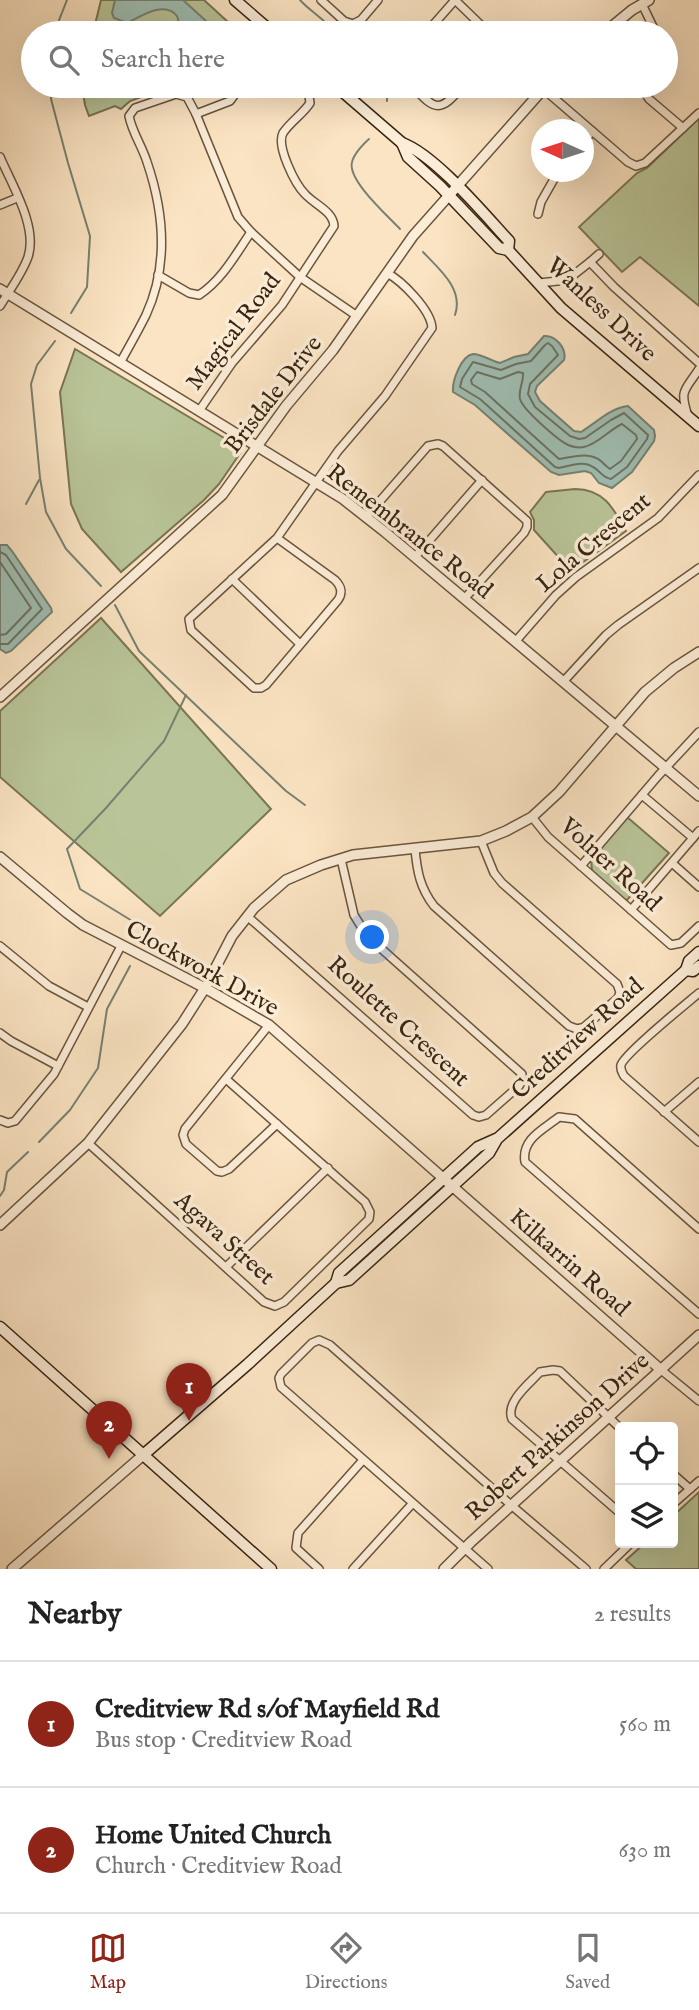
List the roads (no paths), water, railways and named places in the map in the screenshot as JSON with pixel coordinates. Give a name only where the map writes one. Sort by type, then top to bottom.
[{"type":"main road","points":[[235,0],[260,21]]},
{"type":"main road","name":"Wanless Drive","points":[[350,98],[402,143],[414,148],[456,186],[509,241],[508,250]]},
{"type":"main road","name":"Wanless Drive","points":[[402,143],[408,157],[449,195],[499,248],[508,250],[561,308],[699,426]]},
{"type":"main road","name":"Creditview Road","points":[[142,1456],[337,1283],[349,1280],[489,1153],[497,1139],[686,970],[689,961],[699,952]]},
{"type":"main road","name":"Creditview Road","points":[[686,970],[694,971],[699,966]]},
{"type":"main road","name":"Creditview Road","points":[[337,1283],[339,1273],[443,1178],[478,1147],[497,1139]]},
{"type":"main road","points":[[0,1327],[271,1569]]},
{"type":"street","points":[[321,0],[344,21]]},
{"type":"street","points":[[359,21],[378,0]]},
{"type":"street","points":[[437,21],[455,0],[477,21]]},
{"type":"street","points":[[620,21],[645,2],[652,21]]},
{"type":"street","points":[[120,363],[147,312],[159,275],[163,237],[160,207],[147,160],[129,116],[135,108],[164,98]]},
{"type":"street","points":[[188,98],[238,217],[300,277],[357,316]]},
{"type":"street","points":[[196,114],[230,102],[233,98]]},
{"type":"street","name":"Magical Road","points":[[199,411],[232,363],[274,315],[332,230],[334,222],[330,214],[304,193],[282,147],[283,133],[310,103],[308,98]]},
{"type":"street","points":[[426,98],[438,106],[448,103],[452,98]]},
{"type":"street","name":"Brisdale Drive","points":[[0,696],[207,510],[234,480],[286,406],[333,350],[413,236],[533,98]]},
{"type":"street","points":[[555,98],[579,119]]},
{"type":"street","points":[[648,98],[683,128]]},
{"type":"street","points":[[594,133],[636,166],[645,163],[699,113]]},
{"type":"street","points":[[0,157],[29,226],[31,241],[27,259],[4,292],[0,306]]},
{"type":"street","points":[[538,214],[541,202],[552,182]]},
{"type":"street","points":[[0,205],[18,198]]},
{"type":"street","points":[[159,275],[189,293],[199,295],[221,275],[251,232]]},
{"type":"street","points":[[539,284],[567,280],[599,254]]},
{"type":"street","points":[[590,262],[699,363]]},
{"type":"street","points":[[277,538],[335,580],[341,589],[338,600],[266,685],[257,689],[251,687],[191,630],[188,623],[191,615],[277,538],[338,451],[385,396],[432,328],[430,318],[408,289],[387,272]]},
{"type":"street","name":"Remembrance Road","points":[[4,292],[316,482],[366,517],[699,796]]},
{"type":"street","points":[[689,417],[684,389],[699,369]]},
{"type":"street","points":[[366,517],[428,446],[438,443],[443,446],[527,521],[524,533],[464,599]]},
{"type":"street","name":"Lola Crescent","points":[[515,642],[556,595],[576,577],[658,518],[699,475]]},
{"type":"street","points":[[415,557],[482,480]]},
{"type":"street","points":[[564,682],[618,625],[699,568]]},
{"type":"street","points":[[232,579],[300,644]]},
{"type":"street","points":[[0,1225],[88,1143],[182,1024],[205,988],[232,936],[247,916],[286,880],[354,855],[481,841],[532,817],[559,792],[645,692],[699,652]]},
{"type":"street","points":[[580,866],[699,733]]},
{"type":"street","points":[[631,910],[696,834],[642,794]]},
{"type":"street","name":"Volner Road","points":[[532,817],[541,831],[671,945],[681,943],[699,926]]},
{"type":"street","points":[[415,849],[421,887],[434,906],[569,1026],[577,1029],[584,1027],[618,998],[620,992],[617,984],[502,883],[494,873],[481,841]]},
{"type":"street","name":"Clockwork Drive","points":[[0,857],[83,925],[205,988],[269,1025],[452,1186]]},
{"type":"street","name":"Roulette Crescent","points":[[247,916],[473,1115],[483,1116],[519,1086],[522,1074],[368,936],[354,915],[341,859]]},
{"type":"street","name":"Volner Road","points":[[672,863],[699,887]]},
{"type":"street","points":[[0,946],[49,986],[88,1007]]},
{"type":"street","points":[[0,1120],[11,1122],[22,1114],[48,1083],[121,946]]},
{"type":"street","points":[[699,993],[624,1060],[621,1070],[624,1076],[699,1142]]},
{"type":"street","points":[[269,1025],[185,1129],[183,1135],[186,1143],[217,1171],[222,1171],[229,1169],[278,1124]]},
{"type":"street","points":[[0,1033],[58,1066]]},
{"type":"street","name":"Agava Street","points":[[88,1143],[264,1302],[275,1306],[284,1302],[369,1219],[370,1212],[365,1202],[226,1079]]},
{"type":"street","points":[[664,1112],[699,1082]]},
{"type":"street","points":[[699,1229],[575,1119],[559,1117],[527,1142],[525,1162],[699,1314]]},
{"type":"street","points":[[226,1267],[328,1168]]},
{"type":"street","name":"Kilkarrin Road","points":[[452,1186],[660,1370]]},
{"type":"street","name":"Robert Parkinson Drive","points":[[444,1569],[699,1335]]},
{"type":"street","points":[[488,1569],[284,1390],[279,1383],[281,1374],[312,1343],[319,1340],[330,1345],[586,1569]]},
{"type":"street","points":[[660,1370],[699,1401]]},
{"type":"street","points":[[615,1423],[560,1371],[540,1372],[511,1405],[512,1419],[615,1509]]},
{"type":"street","name":"Creditview Road","points":[[12,1569],[142,1456]]},
{"type":"street","points":[[319,1569],[296,1548],[298,1533],[363,1460]]},
{"type":"street","points":[[678,1478],[690,1489]]},
{"type":"street","points":[[678,1500],[699,1481]]},
{"type":"street","points":[[353,1569],[412,1504]]},
{"type":"street","points":[[604,1569],[626,1548]]},
{"type":"water","points":[[115,0],[183,0],[206,21],[178,21],[177,16],[166,9],[146,13],[131,21],[114,18],[112,13]]},
{"type":"water","points":[[544,336],[553,338],[560,344],[564,351],[564,360],[537,386],[535,392],[540,401],[574,431],[581,432],[609,413],[628,406],[654,430],[654,441],[632,472],[612,488],[599,483],[591,473],[585,471],[559,475],[551,472],[475,405],[453,392],[458,370],[469,356],[476,354],[500,363],[528,354]]},
{"type":"water","points":[[0,545],[7,545],[12,551],[52,612],[6,653],[0,649]]},
{"type":"waterway","points":[[59,21],[67,0]]},
{"type":"waterway","points":[[300,0],[324,21]]},
{"type":"waterway","points":[[51,98],[90,236],[87,287],[71,313]]},
{"type":"waterway","points":[[369,139],[355,156],[352,170],[362,188],[400,229]]},
{"type":"waterway","points":[[423,252],[453,288],[457,306],[455,315]]},
{"type":"waterway","points":[[55,341],[37,365],[31,384],[46,512],[66,549],[101,586]]},
{"type":"waterway","points":[[26,504],[39,480]]},
{"type":"waterway","points":[[115,605],[139,651],[286,791],[305,805]]},
{"type":"waterway","points":[[140,943],[142,927],[80,889],[67,849],[164,741],[186,695]]},
{"type":"waterway","points":[[39,1142],[70,1110],[98,1068],[107,1009],[130,966]]},
{"type":"waterway","points":[[0,1196],[4,1190],[7,1172],[28,1152]]},
{"type":"place","name":"Creditview Rd s/of Mayfield Rd","points":[[189,1421]]},
{"type":"place","name":"Home United Church","points":[[109,1459]]}]
